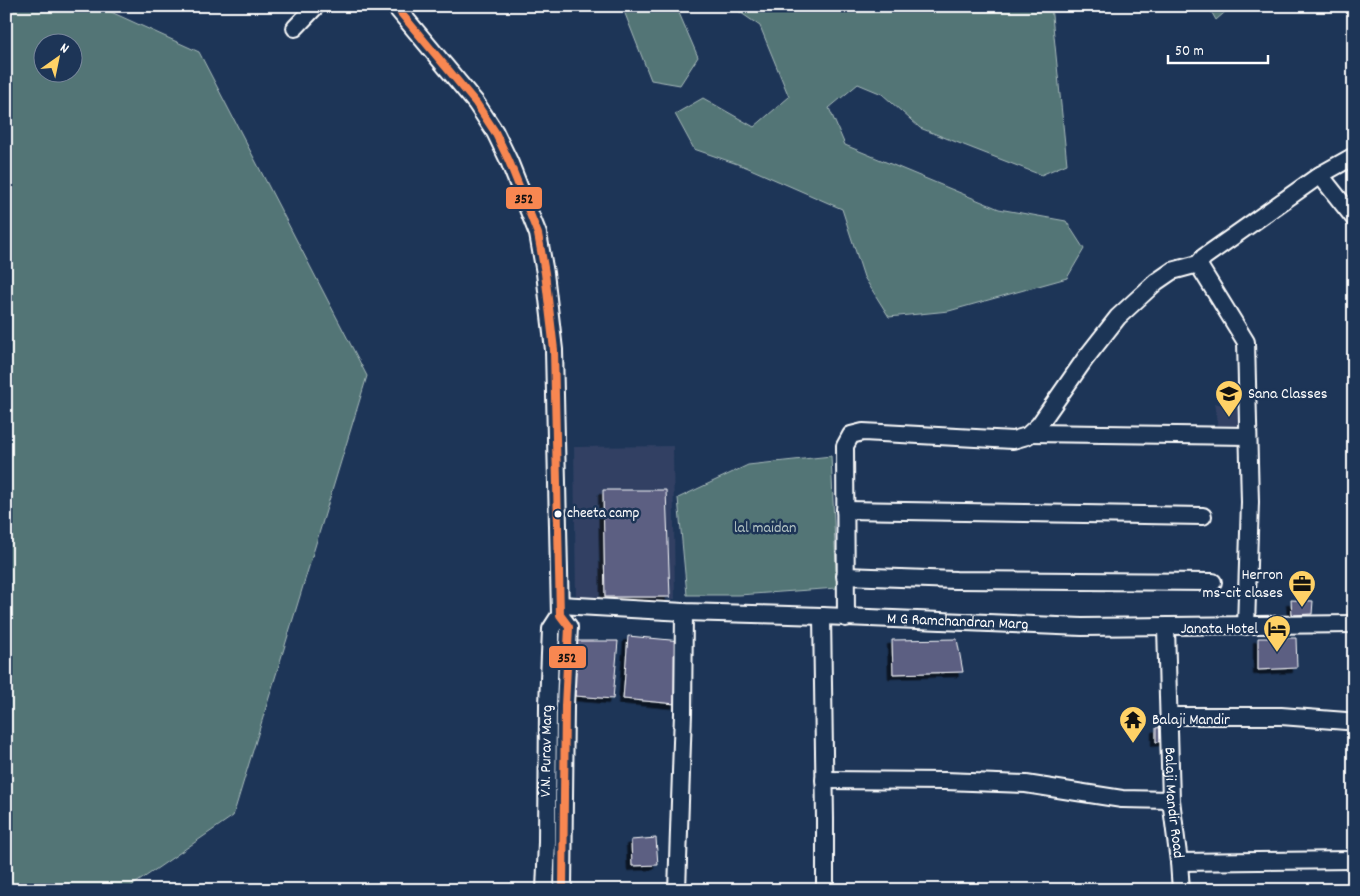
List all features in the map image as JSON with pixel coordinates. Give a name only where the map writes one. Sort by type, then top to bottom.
[{"type":"street","points":[[295,28],[316,6]]},
{"type":"street","name":"V.N. Purav Marg","points":[[395,6],[476,102],[495,132],[509,161],[538,234],[545,273],[554,350],[560,610],[552,629],[548,705],[544,890]]},
{"type":"street","points":[[846,618],[845,446],[851,434],[863,432],[1013,440],[1027,436],[1039,425],[1084,359],[1118,317],[1156,282],[1172,271],[1198,264],[1204,257],[1320,175],[1354,156]]},
{"type":"street","points":[[1320,175],[1354,218]]},
{"type":"street","points":[[1198,264],[1246,342],[1250,502],[1246,626]]},
{"type":"street","points":[[1031,432],[1248,436]]},
{"type":"street","points":[[845,510],[1203,516]]},
{"type":"street","points":[[846,576],[956,580],[1213,582]]},
{"type":"street","name":"V.N. Purav Marg","points":[[560,610],[569,627],[565,706],[562,890]]},
{"type":"street","name":"M G Ramchandran Marg","points":[[560,610],[822,616],[1082,628],[1354,624]]},
{"type":"street","points":[[677,890],[683,713],[684,612]]},
{"type":"street","points":[[822,616],[825,890]]},
{"type":"street","name":"Balaji Mandir Road","points":[[1166,627],[1171,800],[1180,862],[1181,890]]},
{"type":"street","points":[[548,705],[565,706]]},
{"type":"street","points":[[1169,716],[1281,716],[1346,720]]},
{"type":"street","points":[[824,780],[1026,784],[1122,799],[1171,800]]},
{"type":"street","points":[[546,842],[563,841]]},
{"type":"street","points":[[1180,862],[1354,860]]},
{"type":"shaded area","name":"Sana Classes","points":[[1214,403],[1248,410],[1236,427],[1218,426]]},
{"type":"shaded area","points":[[673,446],[675,599],[576,600],[574,447]]},
{"type":"green space","points":[[6,6],[98,6],[199,52],[367,376],[233,816],[126,890],[6,890]]},
{"type":"green space","points":[[622,6],[676,6],[698,57],[680,85],[651,80]]},
{"type":"green space","points":[[731,6],[1051,6],[1067,164],[1041,175],[920,128],[882,94],[858,84],[829,108],[845,145],[999,209],[1066,221],[1084,249],[1067,278],[949,311],[889,317],[864,277],[842,209],[746,167],[694,149],[675,114],[703,98],[754,127],[789,97],[760,26]]},
{"type":"green space","points":[[1208,6],[1232,6],[1216,20]]},
{"type":"green space","name":"lal maidan","points":[[831,456],[837,588],[739,595],[687,595],[678,498],[748,465]]},
{"type":"building","points":[[603,490],[666,490],[670,597],[605,597]]},
{"type":"building","name":"Herron ms-cit clases","points":[[1291,600],[1313,601],[1312,614],[1292,615]]},
{"type":"building","points":[[628,636],[681,641],[676,704],[623,699]]},
{"type":"building","name":"Janata Hotel","points":[[1258,638],[1296,638],[1297,668],[1258,670]]},
{"type":"building","points":[[957,639],[963,672],[893,674],[892,640]]},
{"type":"building","points":[[576,641],[618,641],[613,699],[575,696]]},
{"type":"building","points":[[1163,727],[1165,741],[1156,742],[1156,728]]},
{"type":"building","points":[[656,838],[658,865],[632,866],[631,840]]},
{"type":"transit line","name":"352","points":[[395,6],[476,103],[495,132],[509,161],[538,234],[545,273],[554,350],[560,615],[569,627],[565,706],[563,890]]},
{"type":"place","name":"Sana Classes","points":[[1229,418]]},
{"type":"place","name":"cheeta camp","points":[[558,514]]},
{"type":"place","name":"Herron ms-cit clases","points":[[1302,608]]},
{"type":"place","name":"Janata Hotel","points":[[1277,653]]},
{"type":"place","name":"Balaji Mandir","points":[[1133,744]]}]
